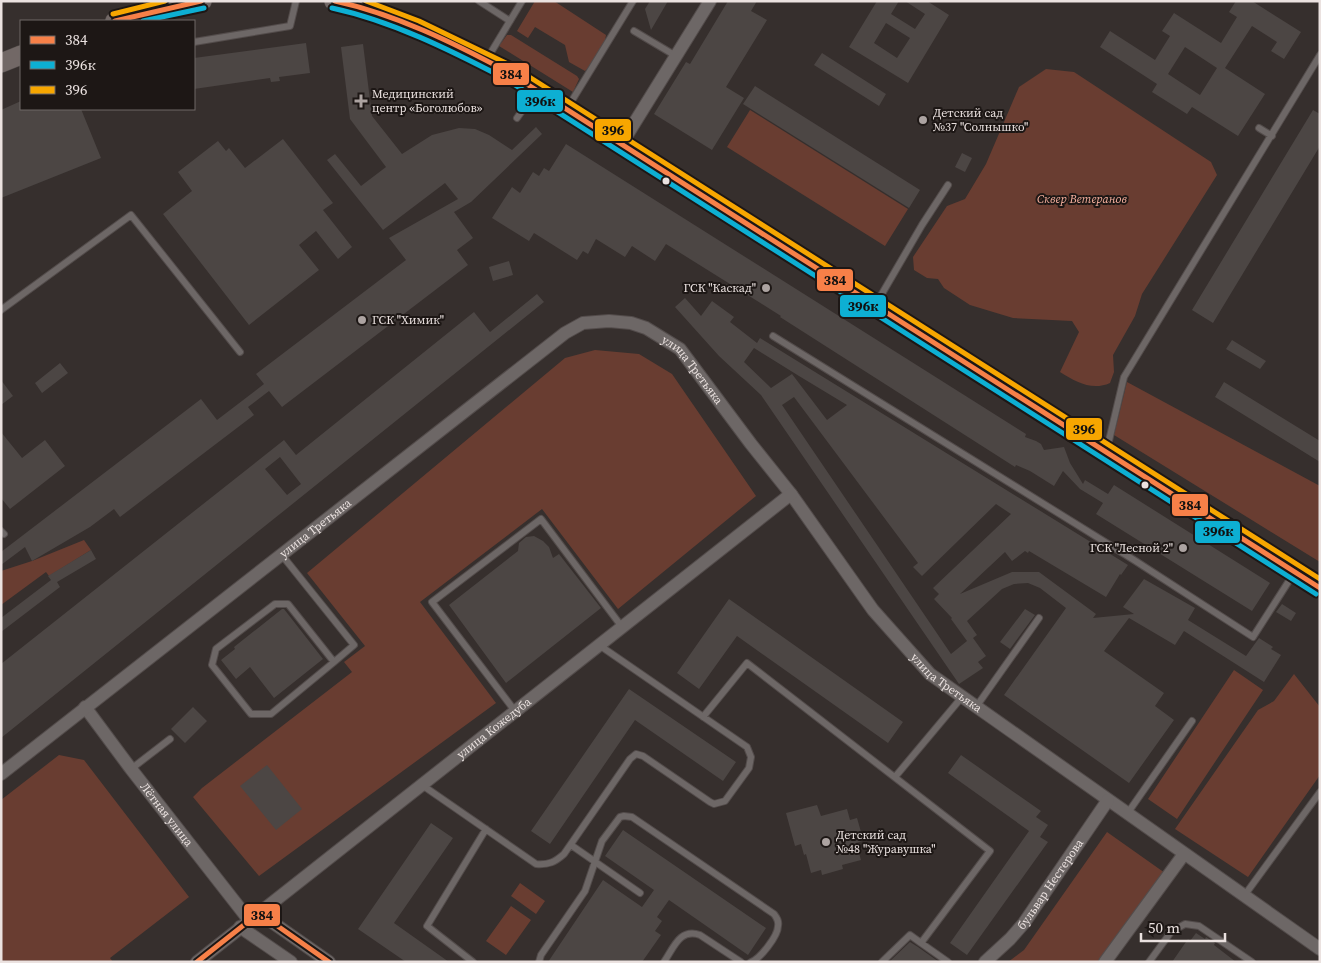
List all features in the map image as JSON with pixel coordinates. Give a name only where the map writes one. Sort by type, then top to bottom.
[{"type":"main road","points":[[118,20],[202,1]]},
{"type":"main road","points":[[334,1],[404,22],[486,60],[622,143],[1320,588]]},
{"type":"main road","points":[[1,63],[20,55]]},
{"type":"street","points":[[622,143],[710,1]]},
{"type":"street","name":"улица Третьяка","points":[[1,774],[564,333],[583,323],[609,321],[631,323],[646,328],[680,349],[791,494],[872,610],[930,674],[1320,949]]},
{"type":"street","name":"улица Кожедуба","points":[[197,962],[791,494]]},
{"type":"street","name":"Лётная улица","points":[[85,707],[131,769],[250,920],[291,962]]},
{"type":"street","name":"бульвар Нестерова","points":[[985,962],[1024,923],[1108,800]]},
{"type":"street","points":[[1105,962],[1184,854]]},
{"type":"street","name":"Лётная улица","points":[[250,920],[329,962]]},
{"type":"lane","points":[[195,42],[290,26],[296,1]]},
{"type":"lane","points":[[479,1],[510,21]]},
{"type":"lane","points":[[486,60],[522,1]]},
{"type":"lane","points":[[567,109],[633,1]]},
{"type":"lane","points":[[634,31],[657,48],[676,56]]},
{"type":"lane","points":[[1106,452],[1124,377],[1320,55]]},
{"type":"lane","points":[[517,118],[536,90]]},
{"type":"lane","points":[[1260,128],[1272,136]]},
{"type":"lane","points":[[875,305],[948,184]]},
{"type":"lane","points":[[1,310],[131,215],[240,352]]},
{"type":"lane","points":[[773,336],[1134,560],[1253,638],[1295,572]]},
{"type":"lane","points":[[515,712],[432,602],[541,518],[622,628]]},
{"type":"lane","points":[[281,554],[354,645],[334,662],[271,714],[251,714],[212,665],[216,649],[275,604],[288,604],[334,662]]},
{"type":"lane","points":[[976,707],[1039,618]]},
{"type":"lane","points":[[422,785],[536,864],[550,864],[557,861],[571,846],[630,759],[636,754],[643,756],[710,802],[720,803],[725,801],[749,768],[751,763],[750,752],[747,747],[599,645]]},
{"type":"lane","points":[[703,717],[747,663],[990,850],[921,943]]},
{"type":"lane","points":[[895,777],[962,697]]},
{"type":"lane","points":[[1127,814],[1192,721]]},
{"type":"lane","points":[[131,769],[170,740]]},
{"type":"lane","points":[[1244,896],[1320,792]]},
{"type":"lane","points":[[538,962],[585,891],[602,841],[616,821],[624,816],[632,817],[774,914],[778,921],[777,931],[759,958],[751,962]]},
{"type":"lane","points":[[474,962],[427,926],[486,829]]},
{"type":"lane","points":[[571,846],[640,893]]},
{"type":"lane","points":[[1149,962],[1171,932],[1185,924],[1199,926],[1252,962]]},
{"type":"lane","points":[[664,962],[682,936],[694,933],[741,962]]},
{"type":"lane","points":[[882,962],[910,935],[948,962]]},
{"type":"green space","points":[[535,1],[554,1],[606,35],[605,41],[585,71],[569,62],[565,45],[535,27],[528,38],[517,31]]},
{"type":"green space","points":[[507,35],[511,35],[577,76],[579,79],[573,92],[499,46]]},
{"type":"green space","name":"Сквер Ветеранов","points":[[1046,69],[1074,72],[1211,162],[1217,175],[1142,294],[1135,316],[1113,355],[1114,372],[1110,383],[1103,385],[1090,386],[1060,372],[1079,332],[1072,321],[1013,318],[970,305],[944,288],[938,279],[927,278],[914,270],[913,257],[947,206],[965,199],[986,164],[1019,87]]},
{"type":"green space","points":[[750,110],[908,209],[885,246],[727,147]]},
{"type":"green space","points":[[595,350],[639,354],[672,374],[756,496],[618,609],[542,509],[420,602],[496,703],[259,876],[193,797],[202,788],[352,672],[344,662],[365,646],[307,573],[565,358]]},
{"type":"green space","points":[[1127,382],[1320,486],[1320,562],[1114,435]]},
{"type":"green space","points":[[84,540],[91,550],[49,576],[46,572],[1,605],[1,571]]},
{"type":"green space","points":[[1234,670],[1263,690],[1177,819],[1148,799]]},
{"type":"green space","points":[[1294,674],[1320,707],[1320,775],[1248,877],[1175,829],[1258,710],[1274,701]]},
{"type":"green space","points":[[59,755],[84,760],[189,897],[110,958],[113,962],[1,962],[1,800]]},
{"type":"green space","points":[[1107,832],[1165,873],[1100,962],[1008,962],[1024,950]]},
{"type":"green space","points":[[520,883],[545,901],[536,914],[511,896]]},
{"type":"green space","points":[[511,906],[531,920],[506,955],[486,941]]},
{"type":"building","points":[[650,1],[668,1],[651,30],[645,9]]},
{"type":"building","points":[[728,1],[757,1],[751,11],[767,20],[726,87],[744,98],[712,150],[654,114],[686,62],[690,64]]},
{"type":"building","points":[[877,1],[899,1],[891,14],[915,29],[925,14],[905,1],[927,1],[949,15],[908,83],[849,47]],"holes":[[[886,23],[910,38],[897,58],[874,43]]]},
{"type":"building","points":[[1236,1],[1252,1],[1301,32],[1284,59],[1271,51],[1277,42],[1252,26],[1225,68],[1265,94],[1238,136],[1192,107],[1187,114],[1152,92],[1157,84],[1100,47],[1110,31],[1155,60],[1170,36],[1162,31],[1174,13],[1221,43],[1237,17],[1229,12]],"holes":[[[1185,47],[1217,68],[1200,95],[1168,74]]]},
{"type":"building","points":[[306,43],[310,73],[279,77],[280,81],[271,82],[270,78],[195,89],[195,58]]},
{"type":"building","points":[[363,44],[372,116],[402,154],[432,135],[459,128],[475,129],[489,135],[512,150],[536,127],[542,134],[471,202],[454,212],[473,238],[457,250],[468,265],[282,407],[269,391],[248,407],[254,415],[120,517],[114,509],[90,527],[32,561],[25,547],[1,565],[1,552],[201,399],[217,420],[264,384],[256,374],[406,260],[389,238],[458,199],[445,183],[383,230],[327,160],[335,154],[361,186],[386,167],[350,119],[341,47]]},
{"type":"building","points":[[822,53],[886,94],[879,106],[814,65]]},
{"type":"building","points":[[755,86],[920,190],[909,208],[743,104]]},
{"type":"building","points":[[20,101],[20,110],[81,110],[101,158],[1,198],[1,110]]},
{"type":"building","points":[[1313,110],[1320,114],[1320,146],[1213,323],[1192,310]]},
{"type":"building","points":[[283,139],[333,203],[323,210],[352,247],[338,259],[316,231],[299,245],[319,270],[249,325],[163,214],[192,191],[178,172],[218,141],[226,151],[229,148],[245,168]]},
{"type":"building","name":"ГСК \"Каскад\"","points":[[566,144],[1026,434],[1025,437],[1041,444],[1044,450],[1064,447],[1070,463],[1083,484],[1085,480],[1108,494],[1114,485],[1270,583],[1252,611],[1096,514],[1103,503],[1080,489],[1063,471],[1054,486],[1030,471],[1016,465],[1015,467],[666,244],[655,261],[632,246],[625,257],[596,239],[588,254],[583,251],[577,260],[534,233],[529,241],[492,218],[512,187],[520,193],[533,172],[539,176],[544,168],[549,171]]},
{"type":"building","points":[[962,153],[972,158],[965,172],[955,167]]},
{"type":"building","points":[[509,261],[513,275],[493,281],[489,267]]},
{"type":"building","points":[[537,294],[544,302],[1,738],[1,664],[284,440],[296,455],[474,312],[490,332]],"holes":[[[280,457],[301,484],[287,495],[265,469]]]},
{"type":"building","points":[[685,298],[701,316],[712,301],[734,317],[730,322],[757,343],[760,338],[1128,565],[1106,597],[1029,551],[1028,553],[1025,551],[1012,561],[1005,552],[960,594],[1012,572],[1039,572],[1096,614],[1093,618],[1134,614],[1123,607],[1144,579],[1195,608],[1188,620],[1246,656],[1259,638],[1281,655],[1264,682],[1184,631],[1175,645],[1129,618],[1104,651],[1164,693],[1155,706],[1174,720],[1129,783],[1004,695],[1066,608],[1040,588],[1028,583],[1014,584],[1002,589],[967,621],[977,635],[973,638],[986,656],[978,662],[983,668],[959,684],[761,395],[719,356],[675,307]],"holes":[[[754,348],[799,376],[847,405],[827,420],[792,374],[771,388],[744,362]],[[794,397],[918,563],[913,567],[922,576],[996,504],[1011,514],[933,588],[939,594],[934,599],[952,618],[967,641],[951,654],[782,405]]]},
{"type":"building","points":[[1232,340],[1266,361],[1260,369],[1226,349]]},
{"type":"building","points":[[60,363],[68,373],[42,393],[35,383]]},
{"type":"building","points":[[1,380],[13,396],[1,405]]},
{"type":"building","points":[[1224,382],[1320,441],[1320,462],[1215,397]]},
{"type":"building","points":[[1,432],[22,458],[45,440],[65,466],[10,509],[1,498]]},
{"type":"building","points":[[534,536],[549,547],[553,558],[559,554],[601,608],[506,683],[449,605],[518,551],[519,543],[526,537]]},
{"type":"building","points":[[91,550],[96,559],[57,582],[60,587],[1,632],[1,618],[51,580],[48,576]]},
{"type":"building","points":[[729,599],[903,722],[888,743],[737,636],[699,689],[677,673]]},
{"type":"building","points":[[1282,604],[1296,613],[1291,621],[1276,612]]},
{"type":"building","points":[[284,609],[323,659],[274,698],[250,667],[236,679],[221,660],[235,649],[234,647]]},
{"type":"building","points":[[1025,609],[1035,615],[1010,649],[1000,642]]},
{"type":"building","points":[[629,689],[736,762],[723,781],[635,720],[550,844],[531,831]]},
{"type":"building","points":[[193,707],[207,721],[185,743],[171,729]]},
{"type":"building","points":[[961,755],[1041,811],[1036,817],[1048,825],[1040,837],[1048,842],[967,955],[950,943],[1029,831],[948,773]]},
{"type":"building","points":[[267,765],[302,809],[276,830],[240,786]]},
{"type":"building","points":[[817,805],[821,816],[847,809],[850,820],[857,818],[861,832],[864,831],[866,840],[856,843],[861,860],[842,865],[843,869],[822,875],[821,870],[811,873],[801,844],[795,846],[786,813]]},
{"type":"building","points":[[431,823],[453,838],[394,923],[449,962],[406,962],[358,929]]},
{"type":"building","points":[[623,830],[766,928],[748,955],[669,900],[657,917],[662,921],[655,931],[661,935],[642,962],[548,962],[603,880],[642,907],[654,890],[605,856]]},
{"type":"building","points":[[1196,933],[1215,943],[1214,945],[1236,962],[1172,962],[1188,939],[1190,941]]},
{"type":"building","points":[[910,942],[918,947],[939,962],[889,962]]},
{"type":"transit line","name":"396","points":[[113,14],[165,1]]},
{"type":"transit line","name":"384","points":[[119,20],[201,1]]},
{"type":"transit line","name":"384","points":[[335,1],[380,13],[424,30],[508,72],[1320,588]]},
{"type":"transit line","name":"396","points":[[366,1],[419,21],[512,66],[1320,579]]},
{"type":"transit line","name":"396к","points":[[148,20],[204,8]]},
{"type":"transit line","name":"396к","points":[[332,8],[399,28],[504,78],[1316,594]]},
{"type":"transit line","name":"384","points":[[197,962],[259,913],[329,962]]},
{"type":"place","name":"Медицинский центр «Боголюбов»","points":[[361,101]]},
{"type":"place","name":"Детский сад №37 \"Солнышко\"","points":[[923,120]]},
{"type":"place","name":"ГСК \"Каскад\"","points":[[766,288]]},
{"type":"place","name":"ГСК \"Химик\"","points":[[362,320]]},
{"type":"place","name":"ГСК \"Лесной 2\"","points":[[1183,548]]},
{"type":"place","name":"Детский сад №48 \"Журавушка\"","points":[[826,842]]}]
